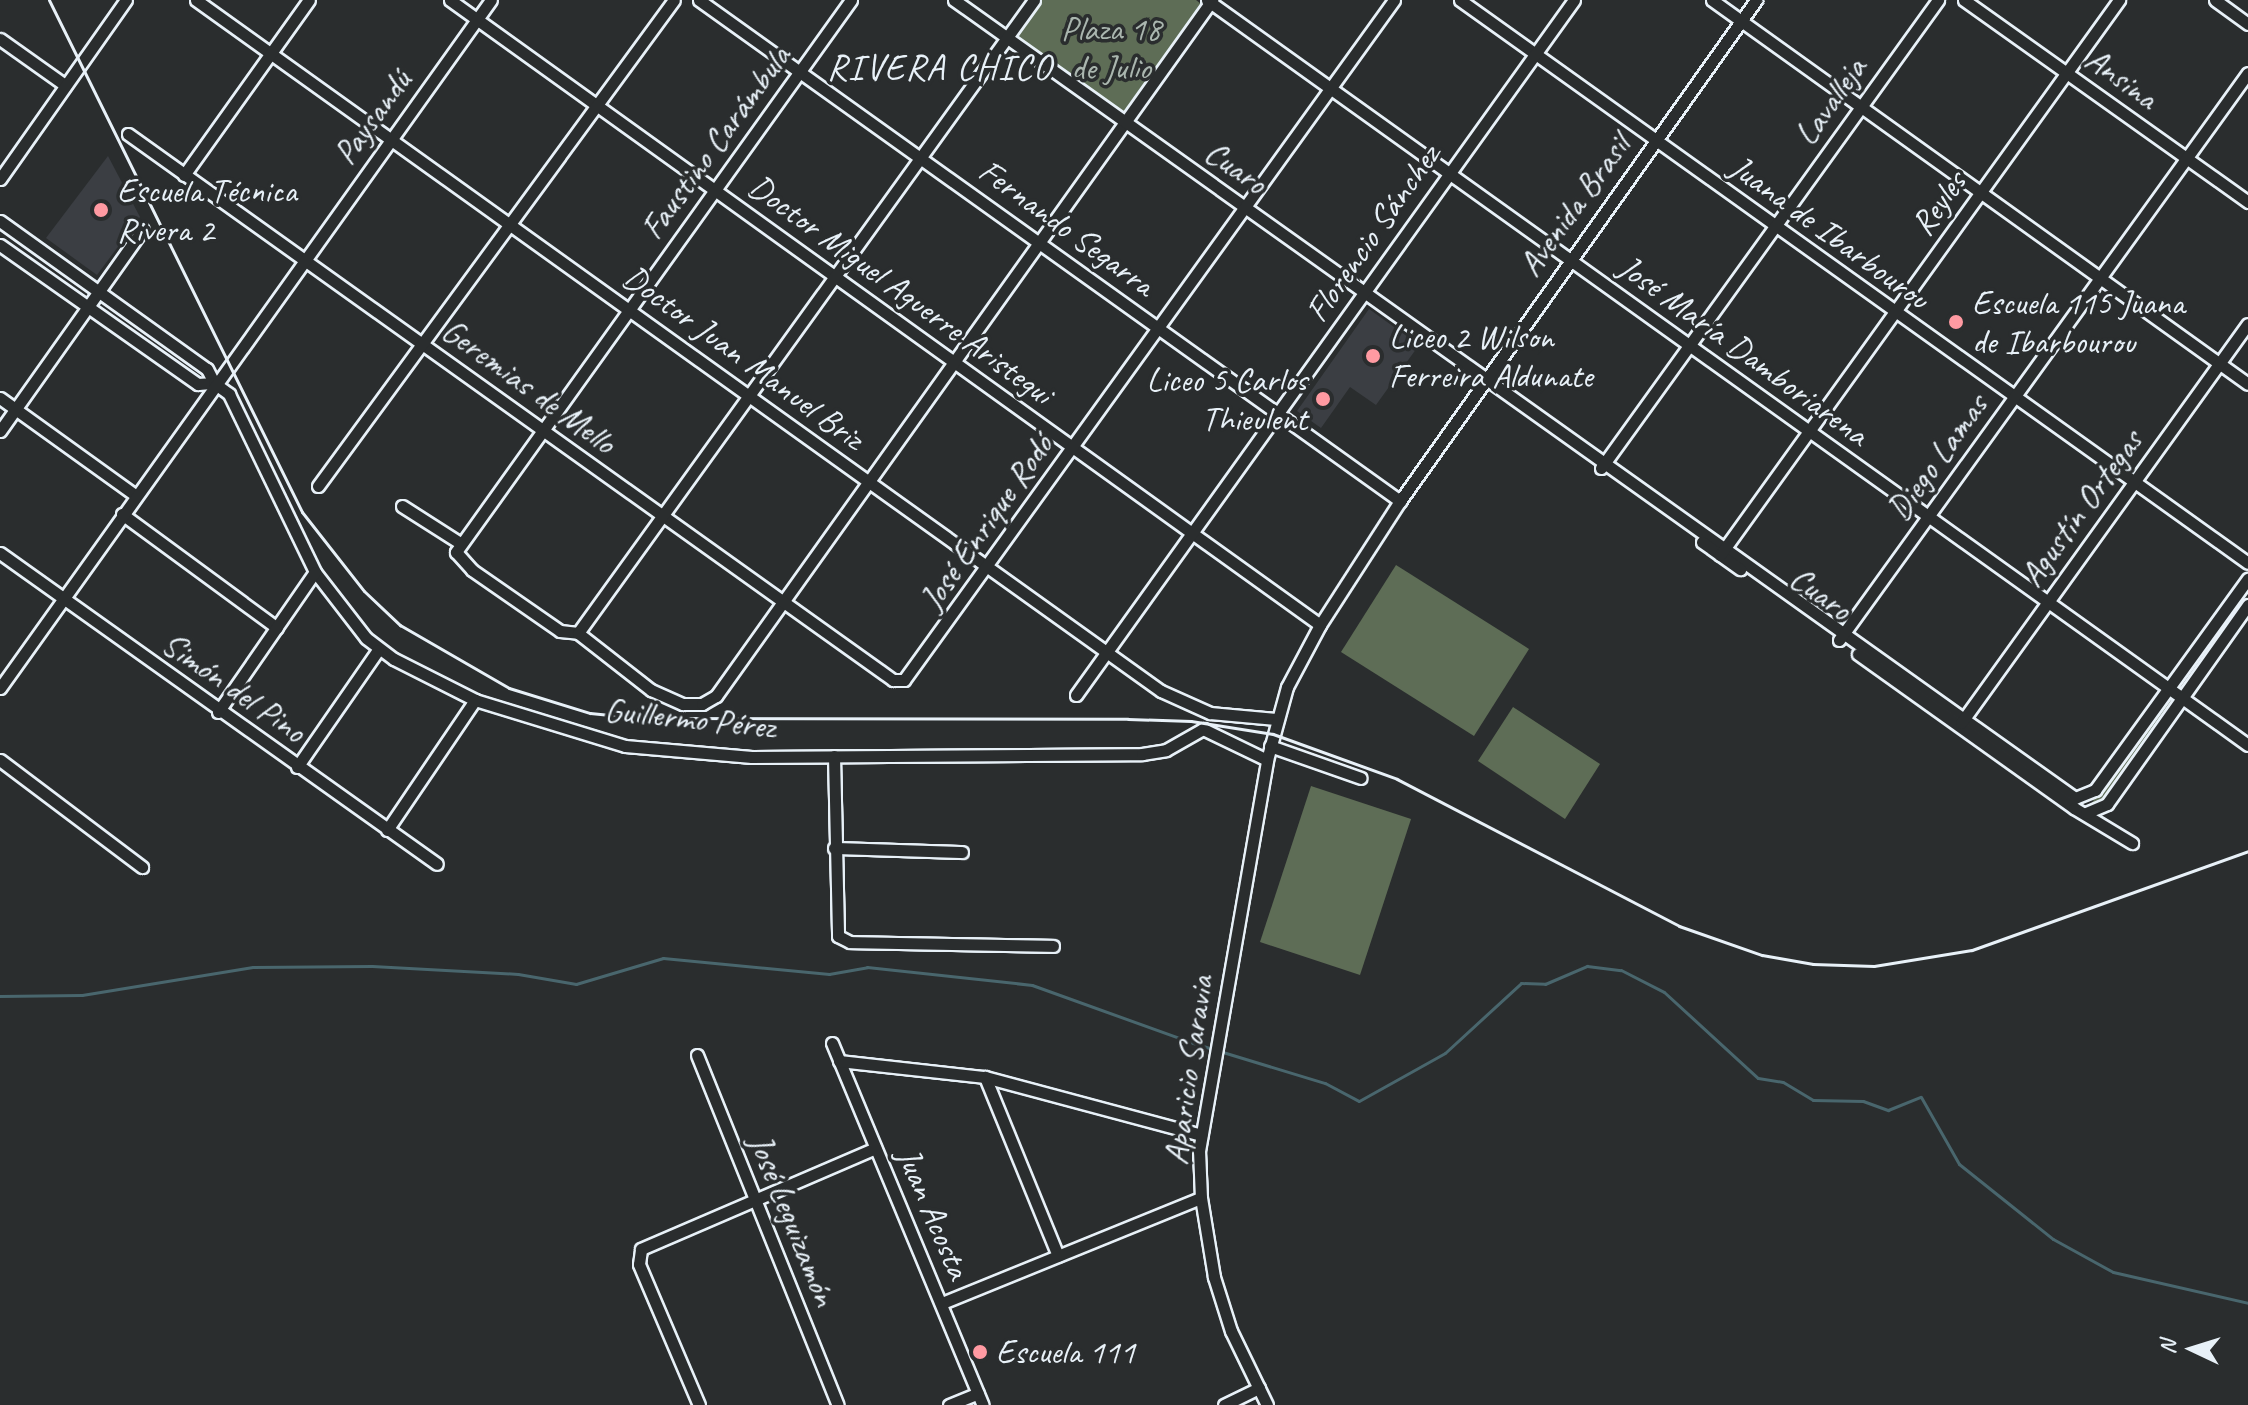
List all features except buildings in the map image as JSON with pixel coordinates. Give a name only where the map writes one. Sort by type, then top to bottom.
[{"type":"street","points":[[0,179],[126,0]]},
{"type":"street","name":"Doctor Juan Manuel Briz","points":[[196,0],[1182,704],[1210,713],[1276,719]]},
{"type":"street","points":[[184,175],[309,0]]},
{"type":"street","name":"Doctor Miguel Aguerre Aristegui","points":[[450,0],[1320,625]]},
{"type":"street","name":"Paysandú","points":[[0,688],[214,383],[491,0]]},
{"type":"street","points":[[318,486],[674,0]]},
{"type":"street","name":"Fernando Segarra","points":[[699,0],[1400,501]]},
{"type":"street","name":"Faustino Carámbula","points":[[458,548],[851,0]]},
{"type":"street","name":"Cuaro","points":[[954,0],[1484,379],[1489,389],[2132,843]]},
{"type":"street","points":[[578,633],[1034,0]]},
{"type":"street","name":"José Enrique Rodó","points":[[899,681],[912,675],[1394,0]]},
{"type":"street","name":"Juana de Ibarbourou","points":[[1460,0],[2014,399],[2248,563]]},
{"type":"street","name":"Florencio Sánchez","points":[[1076,695],[1574,0]]},
{"type":"street","points":[[1712,0],[2248,384]]},
{"type":"street","name":"Avenida Brasil","points":[[1271,740],[1276,719],[1320,625],[1400,501],[1756,0]]},
{"type":"street","name":"Lavalleja","points":[[1602,466],[1938,0]]},
{"type":"street","name":"Ansina","points":[[1964,0],[2248,202]]},
{"type":"street","name":"Reyles","points":[[1722,552],[2119,0]]},
{"type":"street","points":[[2215,0],[2248,24]]},
{"type":"street","points":[[402,506],[458,548],[472,570],[560,631],[578,633],[667,698],[702,704],[716,696],[1210,1]]},
{"type":"street","name":"José María Damboriarena","points":[[1210,1],[2248,745]]},
{"type":"street","points":[[0,39],[65,85]]},
{"type":"street","name":"Diego Lamas","points":[[1841,637],[2248,73]]},
{"type":"street","name":"Geremias de Mello","points":[[128,134],[543,432],[899,681]]},
{"type":"street","name":"Guillermo Pérez","points":[[0,221],[207,369],[214,383],[229,394],[315,572],[378,650],[475,700],[625,746],[752,757],[1142,754],[1166,750],[1203,729],[1267,760]]},
{"type":"street","points":[[0,431],[143,229]]},
{"type":"street","points":[[0,245],[198,384],[214,383]]},
{"type":"street","name":"Agustín Ortegas","points":[[1962,722],[2248,324]]},
{"type":"street","points":[[0,398],[135,495]]},
{"type":"street","points":[[122,514],[277,628]]},
{"type":"street","name":"Simón del Pino","points":[[0,553],[218,712],[437,864]]},
{"type":"street","points":[[218,712],[315,572]]},
{"type":"street","points":[[2169,688],[2248,579]]},
{"type":"street","points":[[2086,813],[2107,804],[2248,605]]},
{"type":"street","points":[[297,767],[378,650]]},
{"type":"street","name":"Cuaro","points":[[1962,722],[2081,799],[2095,790],[2169,688]]},
{"type":"street","points":[[387,830],[475,700]]},
{"type":"street","points":[[1271,740],[1361,778]]},
{"type":"street","name":"Aparicio Saravia","points":[[1267,1405],[1222,1304],[1201,1198],[1201,1135],[1271,740]]},
{"type":"street","points":[[834,756],[834,924],[838,936],[850,942],[1053,946]]},
{"type":"street","points":[[0,760],[142,867]]},
{"type":"street","points":[[834,848],[962,852]]},
{"type":"street","name":"Juan Acosta","points":[[832,1043],[983,1405]]},
{"type":"street","name":"José Leguizamón","points":[[697,1055],[838,1405]]},
{"type":"street","points":[[839,1061],[985,1077],[1201,1135]]},
{"type":"street","points":[[985,1077],[1058,1256]]},
{"type":"street","points":[[699,1405],[638,1254],[644,1246],[875,1148]]},
{"type":"street","points":[[942,1303],[1201,1198]]},
{"type":"street","points":[[1224,1405],[1259,1388]]},
{"type":"street","points":[[949,1405],[978,1393]]},
{"type":"shaded area","name":"Escuela Técnica Rivera 2","points":[[108,156],[140,217],[97,275],[46,238]]},
{"type":"shaded area","name":"Liceo 2 Wilson Ferreira Aldunate","points":[[1369,309],[1419,345],[1376,405],[1350,387],[1321,428],[1297,411]]},
{"type":"green space","name":"Plaza 18 de Julio","points":[[1039,0],[1196,0],[1201,4],[1122,114],[1014,35]]},
{"type":"green space","points":[[1396,565],[1529,649],[1474,736],[1341,652]]},
{"type":"green space","points":[[2168,696],[2175,700],[2106,796],[2091,804]]},
{"type":"green space","points":[[1513,707],[1600,764],[1565,819],[1478,761]]},
{"type":"green space","points":[[1311,786],[1411,819],[1360,975],[1260,942]]},
{"type":"waterway","points":[[0,996],[82,995],[253,967],[372,966],[518,974],[576,984],[663,958],[829,974],[867,967],[1032,985],[1193,1043],[1325,1083],[1359,1101],[1445,1053],[1521,983],[1545,984],[1587,966],[1621,970],[1664,992],[1758,1078],[1783,1082],[1813,1100],[1863,1101],[1888,1110],[1921,1097],[1959,1164],[2053,1239],[2113,1272],[2248,1303]]},
{"type":"railway","points":[[49,0],[302,512],[364,591],[400,625],[509,688],[590,713],[640,718],[1128,719],[1191,721],[1273,734],[1397,779],[1679,926],[1762,955],[1813,964],[1874,966],[1972,950],[2248,851]]},
{"type":"place","name":"Escuela Técnica Rivera 2","points":[[101,210]]},
{"type":"place","name":"Escuela 115 Juana de Ibarbourou","points":[[1956,322]]},
{"type":"place","name":"Liceo 2 Wilson Ferreira Aldunate","points":[[1373,356]]},
{"type":"place","name":"Liceo 5 Carlos Thieulent","points":[[1323,399]]},
{"type":"place","name":"Escuela 111","points":[[980,1352]]},
{"type":"district","name":"RIVERA CHICO","points":[[940,68]]}]
